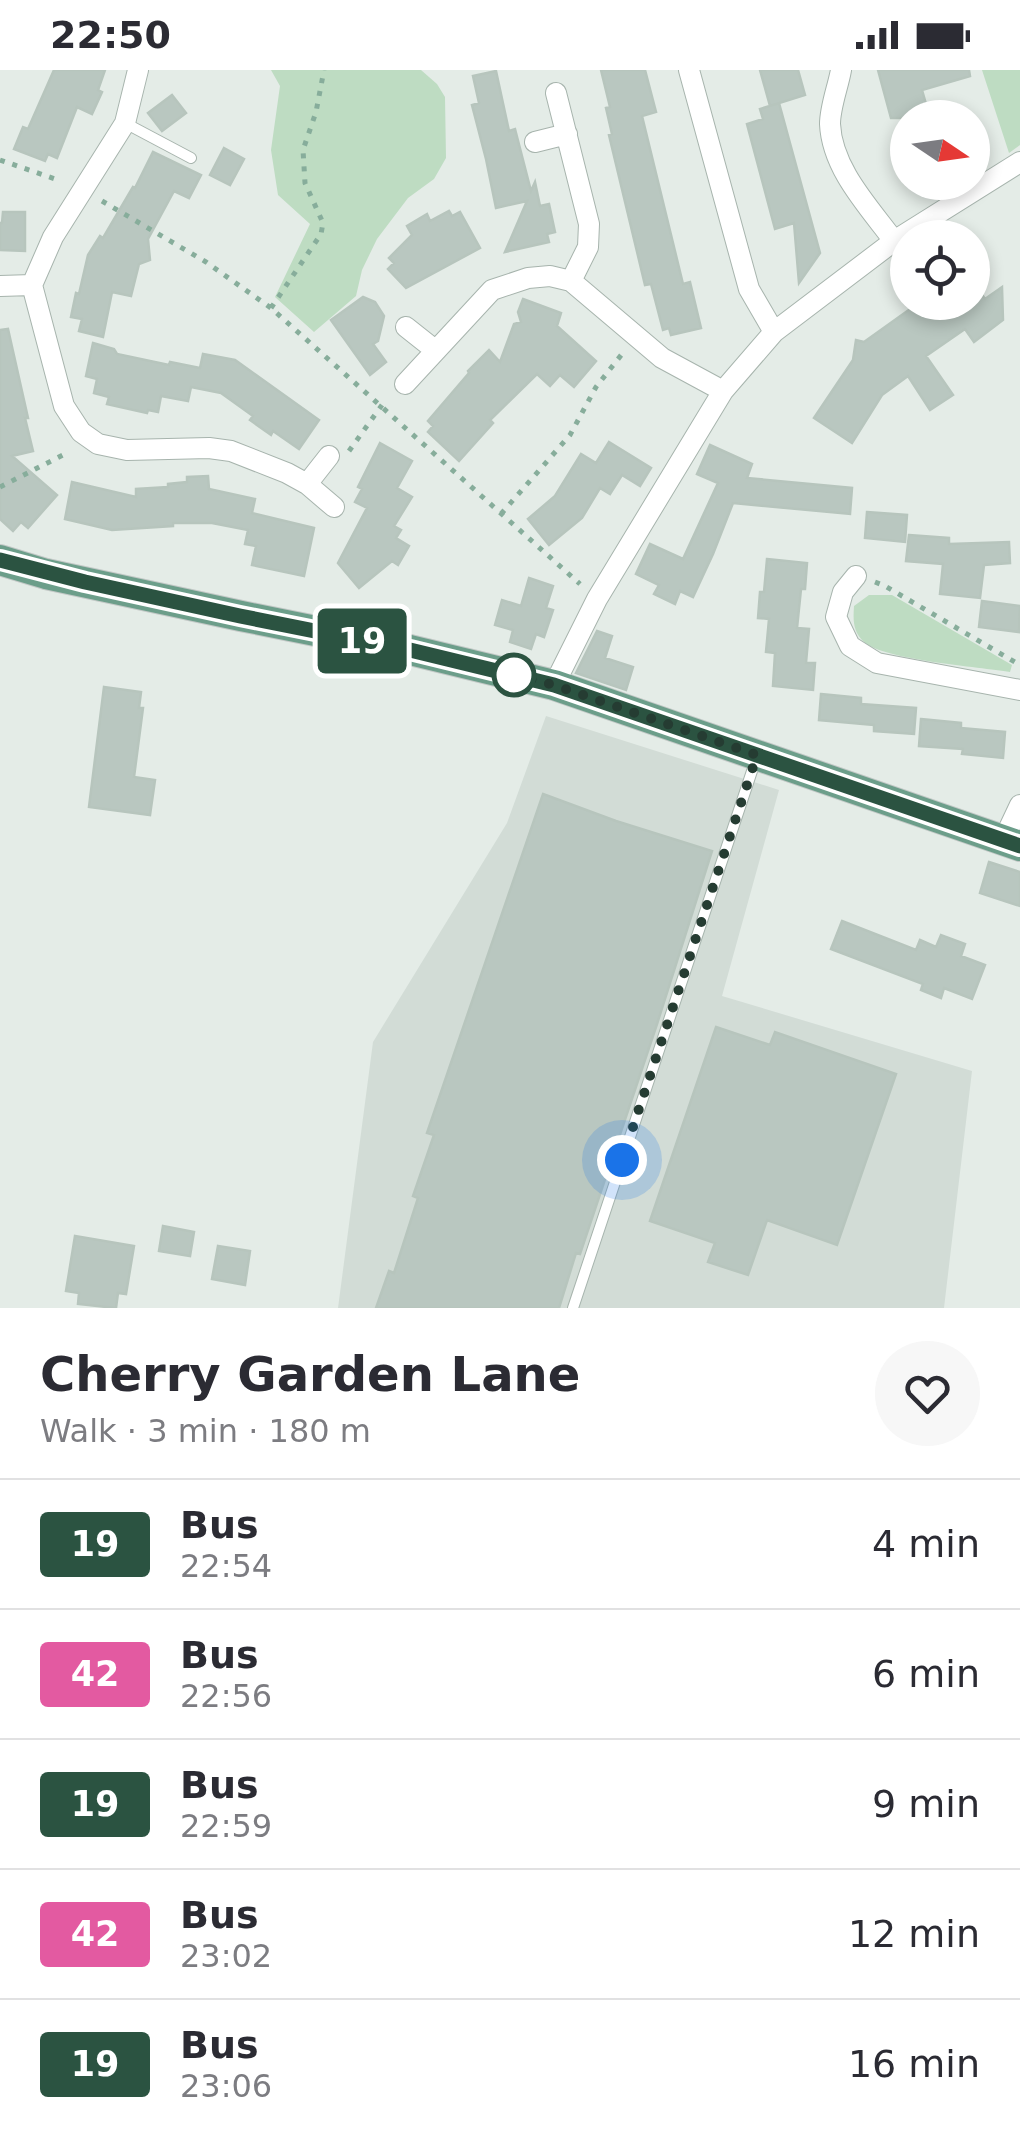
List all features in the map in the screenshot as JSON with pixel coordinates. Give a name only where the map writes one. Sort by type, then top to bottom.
[{"type":"main road","points":[[0,560],[66,578],[410,650],[554,685],[1012,844]]},
{"type":"street","points":[[138,70],[125,123],[52,237],[32,286],[64,406],[81,432],[98,444],[126,450],[230,451],[287,473],[334,507]]},
{"type":"street","points":[[688,70],[749,288],[774,332]]},
{"type":"street","points":[[841,70],[830,123],[836,154],[890,236]]},
{"type":"street","points":[[556,93],[589,224],[588,247],[571,280]]},
{"type":"street","points":[[536,142],[567,134]]},
{"type":"street","points":[[927,220],[1020,162]]},
{"type":"street","points":[[554,685],[597,599],[723,391],[774,332],[890,244]]},
{"type":"street","points":[[405,384],[492,290],[528,278],[550,276],[571,280],[662,358],[723,391]]},
{"type":"street","points":[[0,286],[32,286]]},
{"type":"street","points":[[406,327],[435,350]]},
{"type":"street","points":[[307,484],[329,456]]},
{"type":"street","points":[[856,576],[843,592],[836,618],[850,646],[877,663],[1020,690]]},
{"type":"street","points":[[1012,844],[1020,805]]},
{"type":"lane","points":[[125,123],[190,158]]},
{"type":"lane","points":[[572,1308],[757,755]]},
{"type":"path","points":[[271,308],[321,234],[323,223],[305,184],[304,150],[324,70]]},
{"type":"path","points":[[0,160],[83,189],[206,262],[271,308],[597,599]]},
{"type":"path","points":[[501,514],[570,435],[596,387],[637,337]]},
{"type":"path","points":[[329,456],[346,454],[382,405]]},
{"type":"path","points":[[0,487],[64,455],[81,432]]},
{"type":"path","points":[[856,576],[886,586],[1020,664]]},
{"type":"shaded area","points":[[546,716],[779,790],[722,996],[972,1071],[944,1308],[338,1308],[373,1042],[507,823]]},
{"type":"green space","points":[[271,70],[421,70],[445,97],[446,158],[434,179],[408,198],[377,239],[362,270],[356,296],[314,332],[275,297],[310,224],[278,195],[271,150],[280,86]]},
{"type":"green space","points":[[982,70],[1020,70],[1020,145],[1009,153]]},
{"type":"green space","points":[[869,595],[892,595],[1012,665],[1010,672],[891,654],[864,642],[856,630],[854,606]]},
{"type":"building","points":[[54,70],[105,70],[98,90],[102,92],[92,114],[77,107],[57,158],[48,154],[45,161],[14,149],[23,127],[28,129]]},
{"type":"building","points":[[601,70],[645,70],[656,112],[642,116],[683,284],[690,282],[701,328],[671,335],[669,328],[663,330],[651,284],[645,285],[609,135],[612,134],[606,108],[610,107]]},
{"type":"building","points":[[760,70],[798,70],[805,95],[770,106]]},
{"type":"building","points":[[878,70],[969,70],[970,76],[922,90],[925,100],[890,100],[890,114]]},
{"type":"building","points":[[496,71],[509,131],[515,129],[531,191],[535,182],[540,206],[549,204],[555,232],[547,234],[549,242],[505,252],[527,201],[496,208],[472,105],[479,103],[473,76]]},
{"type":"building","points":[[172,95],[186,113],[162,131],[148,113]]},
{"type":"building","points":[[779,103],[820,253],[799,283],[794,223],[775,229],[747,124],[763,119],[760,109]]},
{"type":"building","points":[[224,148],[244,159],[230,185],[210,175]]},
{"type":"building","points":[[153,152],[201,175],[189,198],[174,191],[148,239],[150,260],[139,264],[131,296],[112,292],[103,337],[79,331],[82,319],[71,317],[88,255],[135,188]]},
{"type":"building","points":[[449,211],[452,216],[460,212],[480,248],[406,288],[388,269],[394,263],[389,258],[412,235],[407,226],[427,214],[430,221]]},
{"type":"building","points":[[3,212],[25,212],[25,251],[0,250]]},
{"type":"building","points":[[1002,287],[1003,320],[974,342],[965,329],[926,356],[953,395],[930,410],[908,376],[882,395],[852,443],[814,418],[853,360],[856,340],[864,342],[895,320],[990,320],[990,295]]},
{"type":"building","points":[[363,297],[375,302],[384,316],[378,341],[373,344],[386,362],[370,375],[331,320]]},
{"type":"building","points":[[523,299],[561,313],[557,326],[596,361],[574,387],[560,375],[550,386],[537,374],[490,420],[493,423],[459,461],[428,432],[433,426],[428,421],[489,350],[500,362],[514,324],[521,322],[518,312]]},
{"type":"building","points":[[8,329],[33,451],[12,456],[57,495],[28,528],[21,522],[13,531],[0,519],[0,330]]},
{"type":"building","points":[[93,343],[114,349],[117,354],[169,365],[170,362],[200,368],[203,354],[235,360],[319,420],[299,449],[250,420],[253,416],[221,393],[191,387],[188,401],[161,396],[158,412],[107,404],[109,397],[94,393],[97,379],[86,376]]},
{"type":"building","points":[[609,442],[651,468],[640,486],[622,475],[610,494],[600,488],[582,518],[549,545],[528,519],[555,496],[581,454],[596,463]]},
{"type":"building","points":[[380,443],[412,461],[397,488],[412,497],[394,526],[401,530],[396,538],[409,546],[398,565],[392,561],[359,588],[338,563],[367,508],[355,502],[362,489],[358,487]]},
{"type":"building","points":[[710,445],[752,464],[747,478],[852,488],[850,514],[733,503],[693,597],[680,591],[675,604],[654,594],[659,585],[636,574],[650,544],[683,559],[718,483],[697,474]]},
{"type":"building","points":[[208,476],[209,489],[255,499],[252,513],[314,528],[304,576],[252,565],[256,546],[245,544],[248,530],[212,523],[173,523],[112,530],[65,519],[72,482],[136,497],[136,489],[168,487],[187,482],[187,477]]},
{"type":"building","points":[[867,512],[907,515],[905,542],[865,538]]},
{"type":"building","points":[[909,535],[949,538],[949,544],[1009,542],[1010,563],[984,565],[980,598],[940,594],[943,564],[906,561]]},
{"type":"building","points":[[767,559],[807,563],[797,628],[809,629],[806,663],[815,663],[813,690],[773,686],[775,653],[766,652],[769,619],[758,618]]},
{"type":"building","points":[[529,578],[553,586],[546,608],[553,610],[544,637],[536,634],[531,649],[510,642],[513,630],[495,625],[502,600],[521,606]]},
{"type":"building","points":[[982,601],[1020,606],[1019,632],[979,627]]},
{"type":"building","points":[[597,631],[612,636],[605,658],[633,667],[626,690],[576,673]]},
{"type":"building","points":[[104,687],[141,692],[139,708],[143,708],[134,777],[155,780],[150,815],[89,807]]},
{"type":"building","points":[[821,694],[861,698],[861,704],[916,708],[914,734],[874,731],[874,725],[819,720]]},
{"type":"building","points":[[921,719],[1005,732],[1003,758],[962,754],[963,749],[919,746]]},
{"type":"building","points":[[543,794],[712,851],[657,1024],[559,1308],[376,1308],[389,1271],[394,1273],[418,1198],[413,1196],[434,1135],[427,1133]]},
{"type":"building","points":[[989,862],[1020,872],[1020,906],[980,893]]},
{"type":"building","points":[[842,921],[916,950],[920,940],[936,947],[941,935],[965,944],[961,956],[985,965],[972,999],[944,988],[941,998],[921,990],[923,984],[831,949]]},
{"type":"building","points":[[716,1027],[770,1045],[775,1032],[896,1074],[837,1245],[767,1220],[748,1275],[708,1262],[715,1243],[650,1221]]},
{"type":"building","points":[[163,1226],[194,1232],[190,1256],[159,1251]]},
{"type":"building","points":[[75,1236],[134,1246],[126,1294],[118,1293],[116,1308],[78,1304],[79,1293],[66,1291]]},
{"type":"building","points":[[218,1246],[250,1251],[245,1285],[212,1279]]},
{"type":"bus line","name":"19","points":[[0,560],[46,574],[410,650],[554,685],[1020,846]]},
{"type":"route","points":[[514,675],[554,685],[757,755],[622,1160]]}]
